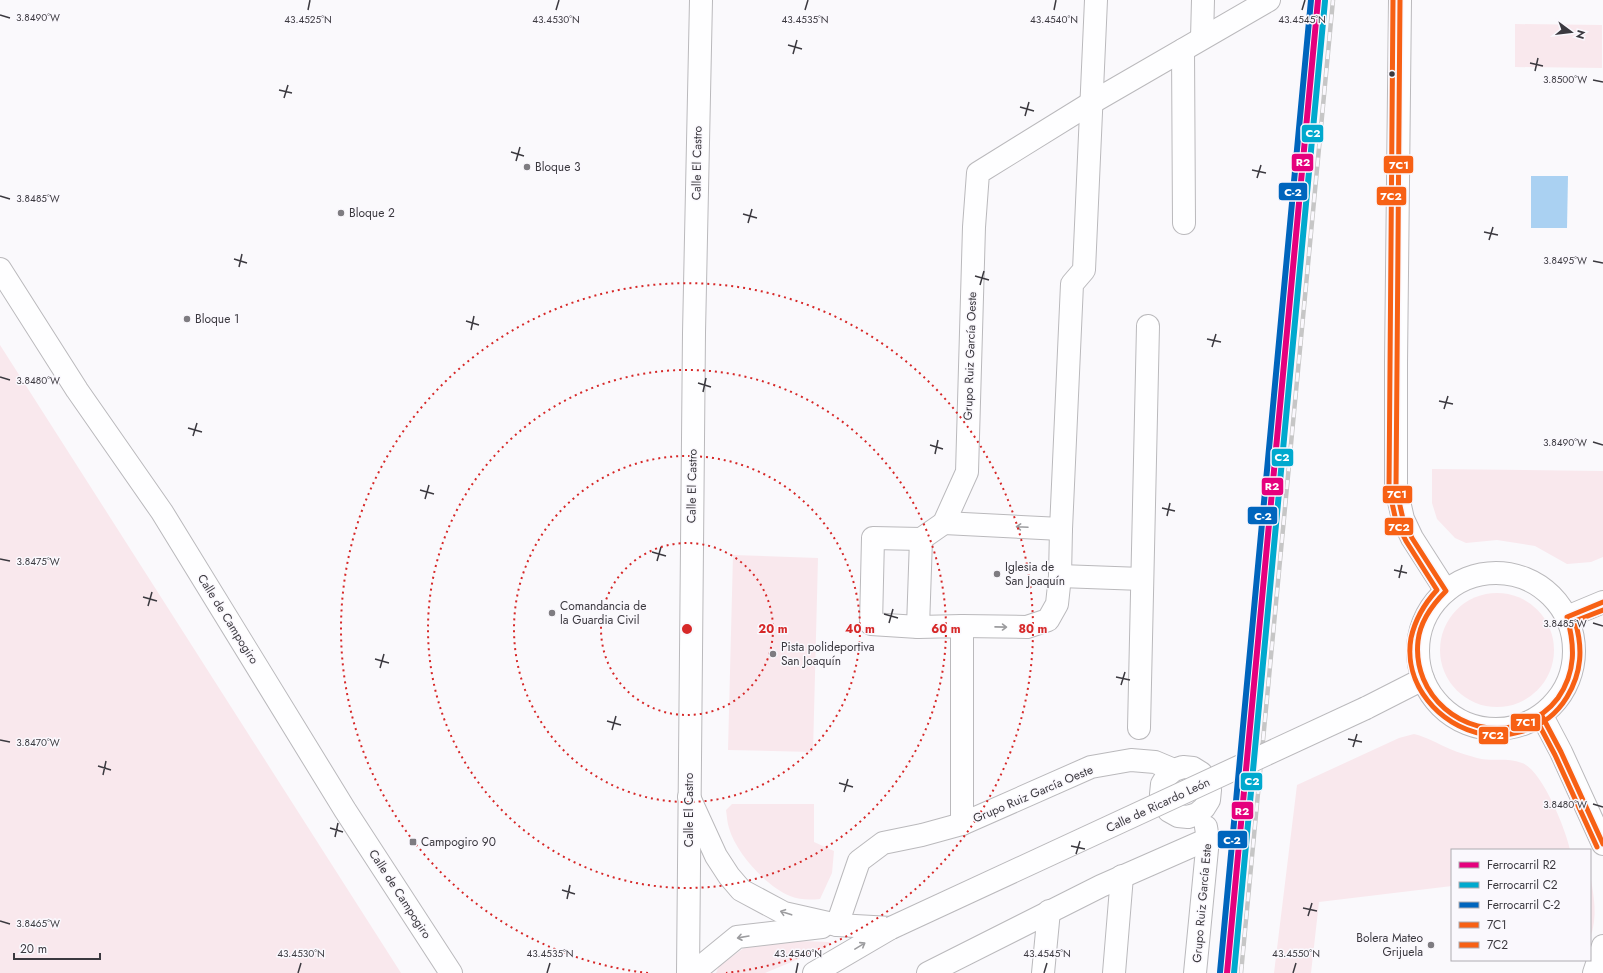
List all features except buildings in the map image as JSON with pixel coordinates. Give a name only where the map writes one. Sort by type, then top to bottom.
[{"type":"main road","name":"Calle El Castro","points":[[688,973],[688,797],[694,325],[701,0]]},
{"type":"main road","points":[[1061,529],[944,523],[921,539],[874,538],[871,624],[918,627],[1026,627],[1048,620],[1057,604],[1060,576],[1072,284],[1084,270],[1096,0]]},
{"type":"main road","points":[[1202,38],[1203,0]]},
{"type":"main road","name":"Grupo Ruiz García Oeste","points":[[944,523],[967,472],[974,227],[978,173],[1091,103],[1269,0]]},
{"type":"main road","points":[[1400,0],[1396,488],[1403,519],[1412,538],[1446,590]]},
{"type":"main road","points":[[1183,50],[1184,223]]},
{"type":"main road","name":"Calle de Campogiro","points":[[0,269],[77,390],[162,512],[345,810],[451,973]]},
{"type":"main road","points":[[1139,728],[1148,326]]},
{"type":"main road","points":[[918,627],[921,539]]},
{"type":"main road","points":[[1503,572],[1523,576],[1541,586],[1556,600],[1567,617],[1574,639],[1574,662],[1567,684],[1554,704],[1542,716],[1515,727],[1493,729],[1470,725],[1450,714],[1434,699],[1423,679],[1418,660],[1418,640],[1423,622],[1432,605],[1446,590],[1462,580],[1482,573],[1503,572]]},
{"type":"main road","points":[[1060,576],[1142,579]]},
{"type":"main road","points":[[1567,617],[1603,602]]},
{"type":"main road","name":"Grupo Ruiz García Oeste","points":[[962,626],[962,824]]},
{"type":"main road","name":"Calle de Ricardo León","points":[[826,970],[891,928],[1366,708],[1423,679]]},
{"type":"main road","points":[[1542,716],[1561,752],[1603,844]]},
{"type":"main road","name":"Grupo Ruiz García Oeste","points":[[837,925],[859,861],[883,843],[922,835],[962,824],[1091,767],[1131,760],[1155,762],[1174,770],[1183,767],[1193,768],[1201,773],[1208,781],[1210,790],[1209,800],[1204,808]]},
{"type":"main road","points":[[1174,770],[1167,776],[1162,784],[1161,794],[1163,804],[1169,811],[1178,816],[1188,817],[1197,814],[1204,808]]},
{"type":"main road","name":"Calle de Ricardo León","points":[[688,797],[716,856],[729,876],[741,890],[784,913],[837,925],[891,928]]},
{"type":"main road","name":"Grupo Ruiz García Este","points":[[1195,973],[1208,839],[1204,808]]},
{"type":"main road","points":[[928,973],[962,965],[1049,911],[1122,876],[1208,839]]},
{"type":"main road","points":[[1114,973],[1122,876]]},
{"type":"main road","points":[[1043,973],[1049,911]]},
{"type":"main road","name":"Calle de Ricardo León","points":[[693,973],[738,937],[837,925]]},
{"type":"main road","points":[[1594,973],[1603,946]]},
{"type":"shaded area","points":[[1515,24],[1602,25],[1602,68],[1515,67]]},
{"type":"shaded area","points":[[0,345],[401,973],[0,973]]},
{"type":"shaded area","points":[[1432,469],[1603,471],[1603,557],[1591,562],[1567,564],[1535,546],[1497,540],[1466,543],[1455,538],[1437,519],[1432,503]]},
{"type":"shaded area","name":"Pista polideportiva San Joaquín","points":[[733,555],[818,558],[813,752],[728,750]]},
{"type":"shaded area","points":[[1497,593],[1519,597],[1529,602],[1545,618],[1550,628],[1554,650],[1550,672],[1545,682],[1529,698],[1519,703],[1497,707],[1475,703],[1465,698],[1449,682],[1444,672],[1440,650],[1444,628],[1449,618],[1465,602],[1475,597]]},
{"type":"shaded area","points":[[1414,734],[1419,735],[1453,750],[1477,758],[1516,761],[1530,768],[1545,788],[1552,802],[1564,829],[1570,849],[1451,849],[1451,886],[1319,902],[1311,973],[1274,973],[1297,785],[1399,738]]},
{"type":"shaded area","points":[[732,804],[814,804],[814,842],[834,851],[832,873],[820,899],[812,900],[790,896],[771,885],[753,868],[738,848],[729,828],[726,810]]},
{"type":"shaded area","points":[[1591,881],[1595,914],[1591,934]]},
{"type":"shaded area","points":[[771,940],[830,942],[825,948],[765,973],[716,973],[719,966],[748,945]]},
{"type":"water","points":[[1531,176],[1568,176],[1567,228],[1531,228]]},
{"type":"railway","points":[[1241,973],[1333,0]]},
{"type":"rail line","name":"C-2","points":[[1220,972],[1311,0]]},
{"type":"rail line","name":"R2","points":[[1227,973],[1318,0]]},
{"type":"rail line","name":"C2","points":[[1234,973],[1325,1]]},
{"type":"transit line","name":"7C2","points":[[1393,0],[1389,489],[1396,521],[1406,541],[1437,590],[1428,600],[1413,631],[1410,655],[1413,671],[1419,686],[1428,700],[1439,712],[1452,722],[1467,729],[1492,735],[1506,735],[1527,730],[1553,715],[1563,703],[1572,688],[1580,660],[1578,631],[1575,621],[1603,610]]},
{"type":"transit line","name":"7C1","points":[[1400,0],[1396,488],[1403,519],[1412,538],[1446,591],[1436,601],[1428,613],[1419,634],[1418,661],[1423,679],[1432,695],[1445,709],[1460,719],[1477,726],[1496,728],[1516,726],[1528,722],[1539,716],[1554,703],[1564,688],[1568,678],[1571,669],[1572,638],[1567,617],[1603,602]]},
{"type":"transit line","name":"7C1","points":[[1542,716],[1561,752],[1603,844]]},
{"type":"transit line","name":"7C2","points":[[1536,719],[1555,755],[1597,847]]},
{"type":"place","name":"Bloque 3","points":[[527,167]]},
{"type":"place","name":"Bloque 2","points":[[341,213]]},
{"type":"place","name":"Bloque 1","points":[[187,319]]},
{"type":"place","name":"Iglesia de San Joaquín","points":[[997,574]]},
{"type":"place","name":"Comandancia de la Guardia Civil","points":[[552,613]]},
{"type":"place","name":"Pista polideportiva San Joaquín","points":[[773,654]]},
{"type":"place","name":"Campogiro 90","points":[[413,842]]},
{"type":"place","name":"Bolera Mateo Grijuela","points":[[1431,945]]}]
